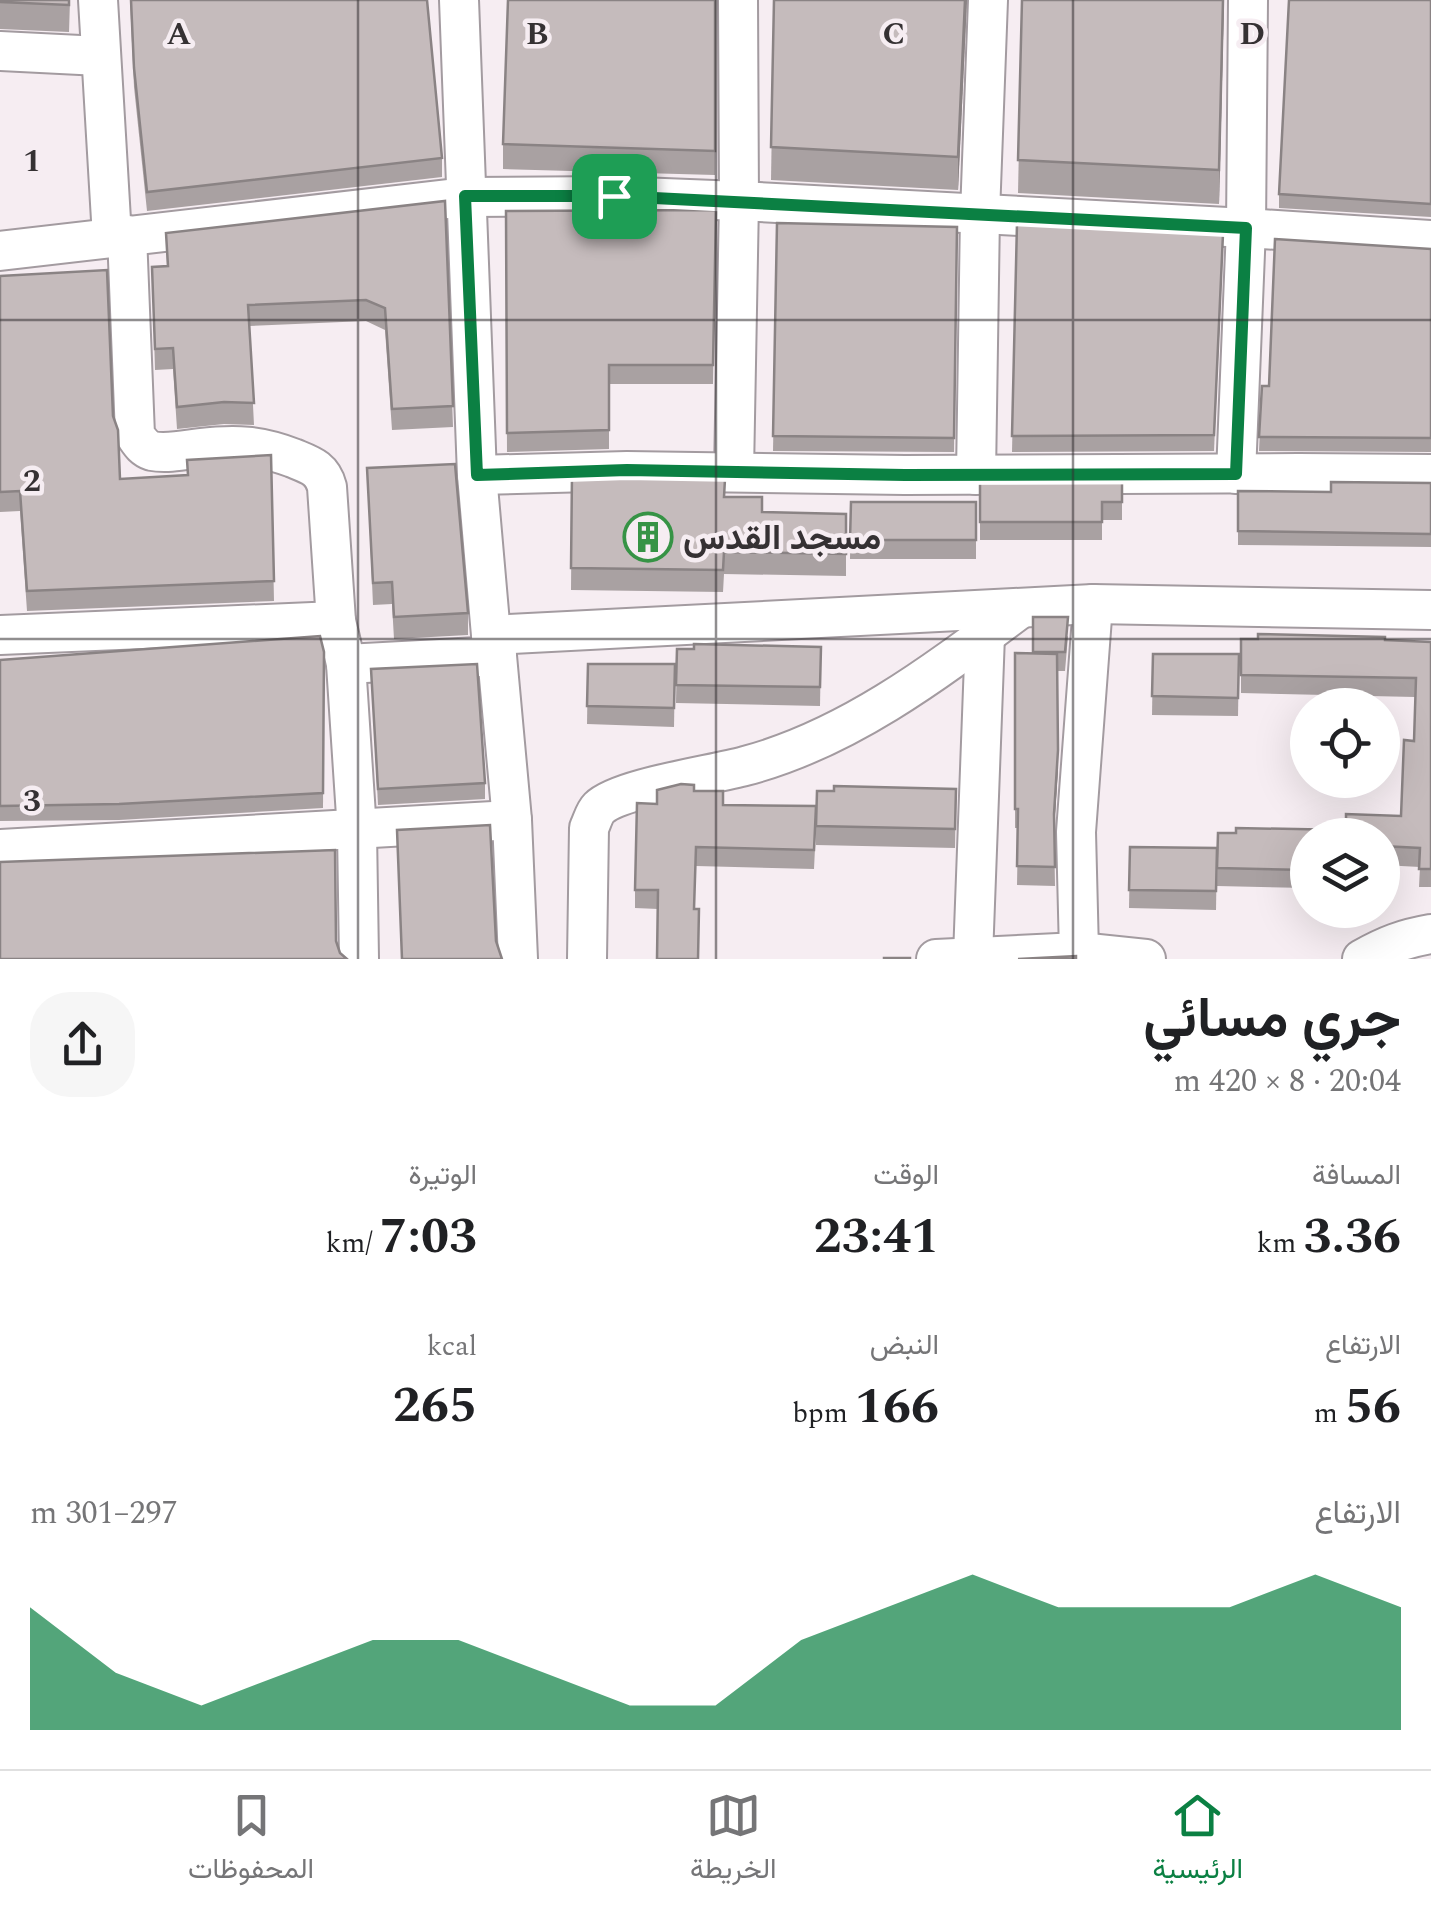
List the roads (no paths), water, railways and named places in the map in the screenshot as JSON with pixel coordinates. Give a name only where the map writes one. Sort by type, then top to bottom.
[{"type":"street","points":[[98,0],[135,435],[143,447],[151,450],[250,446],[279,453],[318,469],[327,487],[336,621],[346,664],[357,830],[359,959]]},
{"type":"street","points":[[459,0],[477,475],[512,820],[518,959]]},
{"type":"street","points":[[734,472],[738,0]]},
{"type":"street","points":[[976,475],[988,0]]},
{"type":"street","points":[[1236,474],[1246,228],[1248,0]]},
{"type":"street","points":[[0,51],[100,56]]},
{"type":"street","points":[[0,250],[465,196],[739,201],[1431,240]]},
{"type":"street","points":[[477,475],[627,470],[976,475],[1431,474]]},
{"type":"street","points":[[346,664],[494,645],[1093,604],[1431,610]]},
{"type":"street","points":[[1079,952],[1076,832],[1093,604]]},
{"type":"street","points":[[587,959],[589,828],[596,810],[637,791],[747,766],[804,747],[899,694],[1021,608]]},
{"type":"street","points":[[0,635],[336,621]]},
{"type":"street","points":[[985,635],[955,958],[1079,952],[1146,959]]},
{"type":"street","points":[[0,848],[512,820]]},
{"type":"street","points":[[1362,959],[1382,946],[1431,934]]},
{"type":"place","name":"مسجد القدس","points":[[648,537]]}]
